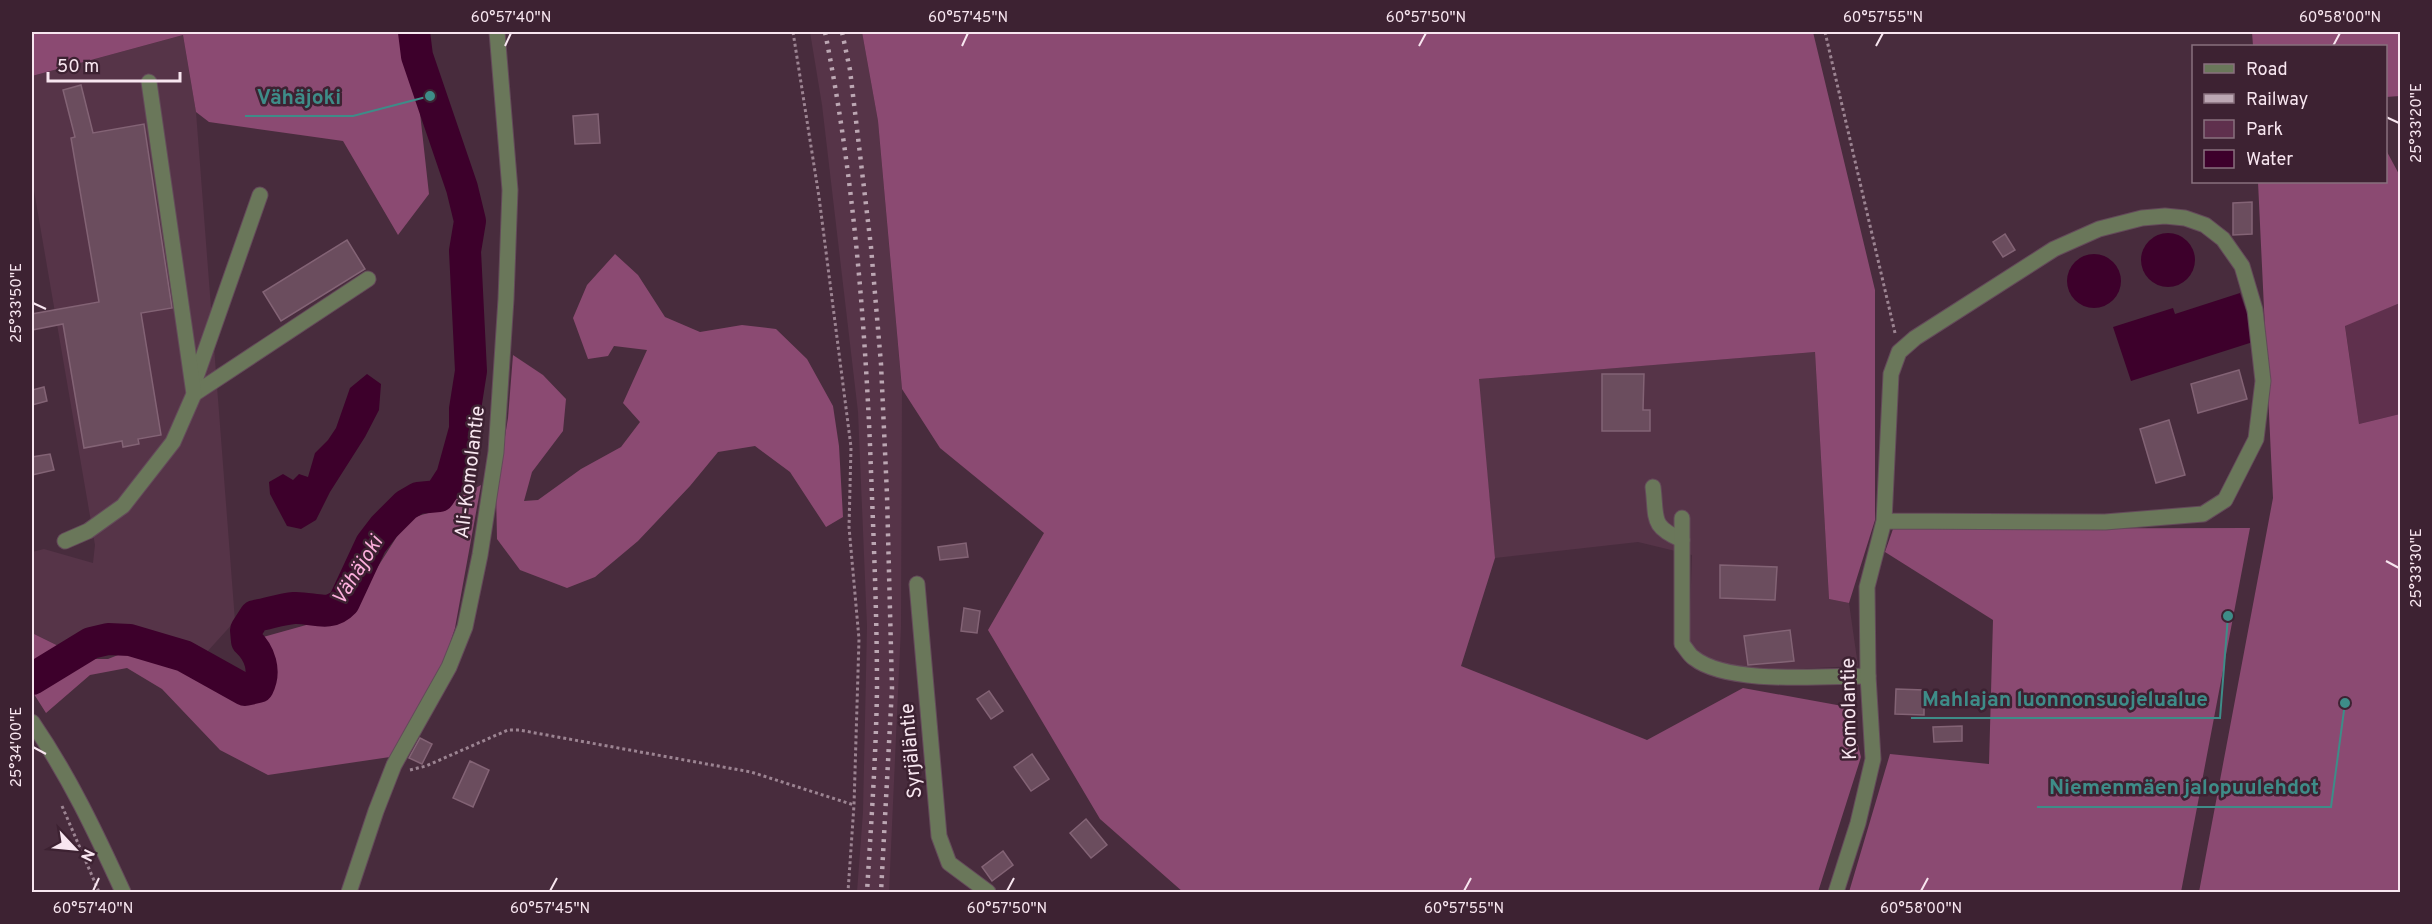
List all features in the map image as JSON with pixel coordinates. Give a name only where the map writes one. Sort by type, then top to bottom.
[{"type":"street","name":"Ali-Komolantie","points":[[349,892],[390,774],[449,667],[465,627],[480,555],[496,452],[506,299],[510,190],[497,32]]},
{"type":"street","points":[[149,82],[193,390]]},
{"type":"street","points":[[65,541],[88,531],[123,506],[173,442],[260,195]]},
{"type":"street","points":[[1884,521],[2105,522],[2203,514],[2225,500],[2256,439],[2263,381],[2255,310],[2242,266],[2223,239],[2205,225],[2186,218],[2165,216],[2142,218],[2099,229],[2054,249],[1915,338],[1899,352]]},
{"type":"street","points":[[193,390],[368,279]]},
{"type":"street","name":"Komolantie","points":[[1836,892],[1858,823],[1873,759],[1868,676],[1867,587],[1884,521],[1891,374],[1899,352]]},
{"type":"street","points":[[1653,487],[1658,525],[1666,533],[1682,540]]},
{"type":"street","points":[[1682,518],[1682,644],[1693,658],[1719,670],[1751,676],[1868,676]]},
{"type":"street","name":"Syrjäläntie","points":[[917,584],[939,836],[949,863],[988,892]]},
{"type":"street","points":[[32,722],[64,770],[123,892]]},
{"type":"path","points":[[793,32],[819,197],[851,447],[849,527],[859,639],[854,805],[848,892]]},
{"type":"path","points":[[1825,32],[1899,352]]},
{"type":"path","points":[[390,774],[426,766],[508,730],[519,730],[751,772],[854,805]]},
{"type":"path","points":[[58,798],[99,892]]},
{"type":"shaded area","points":[[32,32],[411,32],[429,194],[398,235],[343,141],[209,122],[196,112],[183,35],[32,76]]},
{"type":"shaded area","points":[[810,32],[862,32],[878,121],[902,390],[901,627],[889,892],[857,892],[863,812],[867,626],[858,412],[822,105]]},
{"type":"shaded area","points":[[862,32],[1813,32],[1875,290],[1875,520],[1849,603],[1829,599],[1815,352],[1479,379],[1495,558],[1461,666],[1647,740],[1743,688],[1848,707],[1861,757],[1818,892],[1183,892],[1100,819],[988,630],[1044,533],[940,448],[902,389],[878,121]]},
{"type":"shaded area","points":[[2252,32],[2400,32],[2400,96],[2387,97],[2387,45],[2253,45]]},
{"type":"shaded area","points":[[183,35],[196,112],[235,621],[206,653],[102,628],[65,649],[32,633],[32,552],[44,549],[93,563],[95,545],[32,179],[32,76]]},
{"type":"shaded area","points":[[2387,152],[2400,176],[2400,303],[2345,326],[2359,424],[2400,414],[2400,892],[2199,892],[2273,498],[2258,183],[2387,183]]},
{"type":"shaded area","points":[[615,254],[638,275],[665,317],[700,332],[742,325],[776,329],[807,359],[833,406],[839,446],[843,517],[826,527],[790,472],[755,446],[718,452],[690,486],[638,541],[595,577],[567,588],[520,570],[497,539],[496,492],[508,418],[513,355],[543,375],[566,399],[563,431],[532,472],[524,501],[538,500],[581,469],[621,447],[640,422],[623,403],[647,350],[614,346],[608,356],[588,359],[573,318],[587,285]]},
{"type":"shaded area","points":[[1815,352],[1829,599],[1849,603],[1858,666],[1750,671],[1721,666],[1697,654],[1689,643],[1692,555],[1638,542],[1495,558],[1478,379]]},
{"type":"shaded area","points":[[481,485],[455,628],[443,664],[390,757],[268,775],[220,750],[162,689],[127,668],[90,675],[46,713],[32,691],[32,633],[85,659],[108,659],[123,653],[172,665],[226,690],[250,697],[268,684],[265,663],[256,639],[342,615],[365,587],[408,519],[435,511]]},
{"type":"shaded area","points":[[2250,528],[2181,892],[1849,892],[1890,754],[1989,764],[1993,620],[1885,552],[1893,529]]},
{"type":"green space","points":[[2400,303],[2400,414],[2359,424],[2345,325]]},
{"type":"water","points":[[2163,233],[2173,233],[2183,237],[2191,245],[2195,260],[2191,275],[2183,283],[2173,287],[2163,287],[2153,283],[2145,275],[2141,265],[2141,255],[2145,245],[2153,237]]},
{"type":"water","points":[[2089,254],[2099,254],[2109,258],[2117,266],[2121,281],[2117,296],[2109,304],[2099,308],[2089,308],[2079,304],[2071,296],[2067,286],[2067,276],[2071,266],[2079,258]]},
{"type":"water","points":[[2240,293],[2256,341],[2131,381],[2113,327],[2173,308],[2175,314]]},
{"type":"water","points":[[367,374],[381,384],[379,410],[365,437],[330,492],[316,520],[301,529],[287,526],[270,494],[269,482],[283,474],[293,480],[299,474],[308,477],[315,453],[336,428],[350,388]]},
{"type":"building","points":[[81,85],[93,133],[144,124],[172,308],[141,313],[161,435],[138,439],[139,444],[123,447],[122,441],[84,448],[63,324],[32,330],[32,314],[99,302],[71,138],[75,137],[63,90]]},
{"type":"building","points":[[598,114],[600,143],[575,144],[573,116]]},
{"type":"building","points":[[2252,202],[2252,234],[2233,235],[2233,203]]},
{"type":"building","points":[[2005,234],[2015,250],[2003,257],[1993,242]]},
{"type":"building","points":[[347,240],[365,269],[281,321],[263,292]]},
{"type":"building","points":[[2239,370],[2247,399],[2198,413],[2191,384]]},
{"type":"building","points":[[1602,374],[1644,374],[1643,410],[1650,410],[1650,431],[1602,431]]},
{"type":"building","points":[[44,387],[47,401],[32,405],[32,390]]},
{"type":"building","points":[[2169,420],[2185,475],[2156,483],[2140,429]]},
{"type":"building","points":[[50,454],[54,470],[32,475],[32,457]]},
{"type":"building","points":[[966,543],[968,557],[940,560],[938,547]]},
{"type":"building","points":[[1720,565],[1777,567],[1775,600],[1720,598]]},
{"type":"building","points":[[964,608],[980,611],[977,633],[961,631]]},
{"type":"building","points":[[1790,630],[1794,661],[1748,665],[1744,636]]},
{"type":"building","points":[[1896,689],[1924,690],[1924,715],[1895,714]]},
{"type":"building","points":[[989,691],[1003,711],[991,719],[977,699]]},
{"type":"building","points":[[1962,726],[1962,741],[1934,742],[1933,727]]},
{"type":"building","points":[[420,738],[432,744],[422,764],[409,758]]},
{"type":"building","points":[[1032,754],[1049,779],[1031,791],[1014,767]]},
{"type":"building","points":[[470,761],[489,770],[473,807],[453,798]]},
{"type":"building","points":[[1086,819],[1107,845],[1091,858],[1070,833]]},
{"type":"building","points":[[1003,851],[1013,865],[992,881],[982,867]]},
{"type":"waterway","name":"Vähäjoki","points":[[32,679],[91,643],[108,639],[130,640],[184,656],[245,690],[258,687],[261,675],[260,662],[247,641],[246,630],[255,616],[284,609],[327,611],[338,607],[344,602],[371,544],[384,527],[406,505],[418,498],[439,496],[452,476],[465,429],[465,409],[471,371],[465,251],[470,221],[462,188],[417,56],[414,32]]},
{"type":"railway","points":[[825,32],[850,186],[864,341],[870,445],[877,689],[867,892]]},
{"type":"railway","points":[[842,32],[850,70],[871,247],[881,364],[887,495],[892,688],[881,892]]},
{"type":"place","name":"Vähäjoki","points":[[430,96]]},
{"type":"place","name":"Mahlajan luonnonsuojelualue","points":[[2228,616]]},
{"type":"place","name":"Niemenmäen jalopuulehdot","points":[[2345,703]]}]
